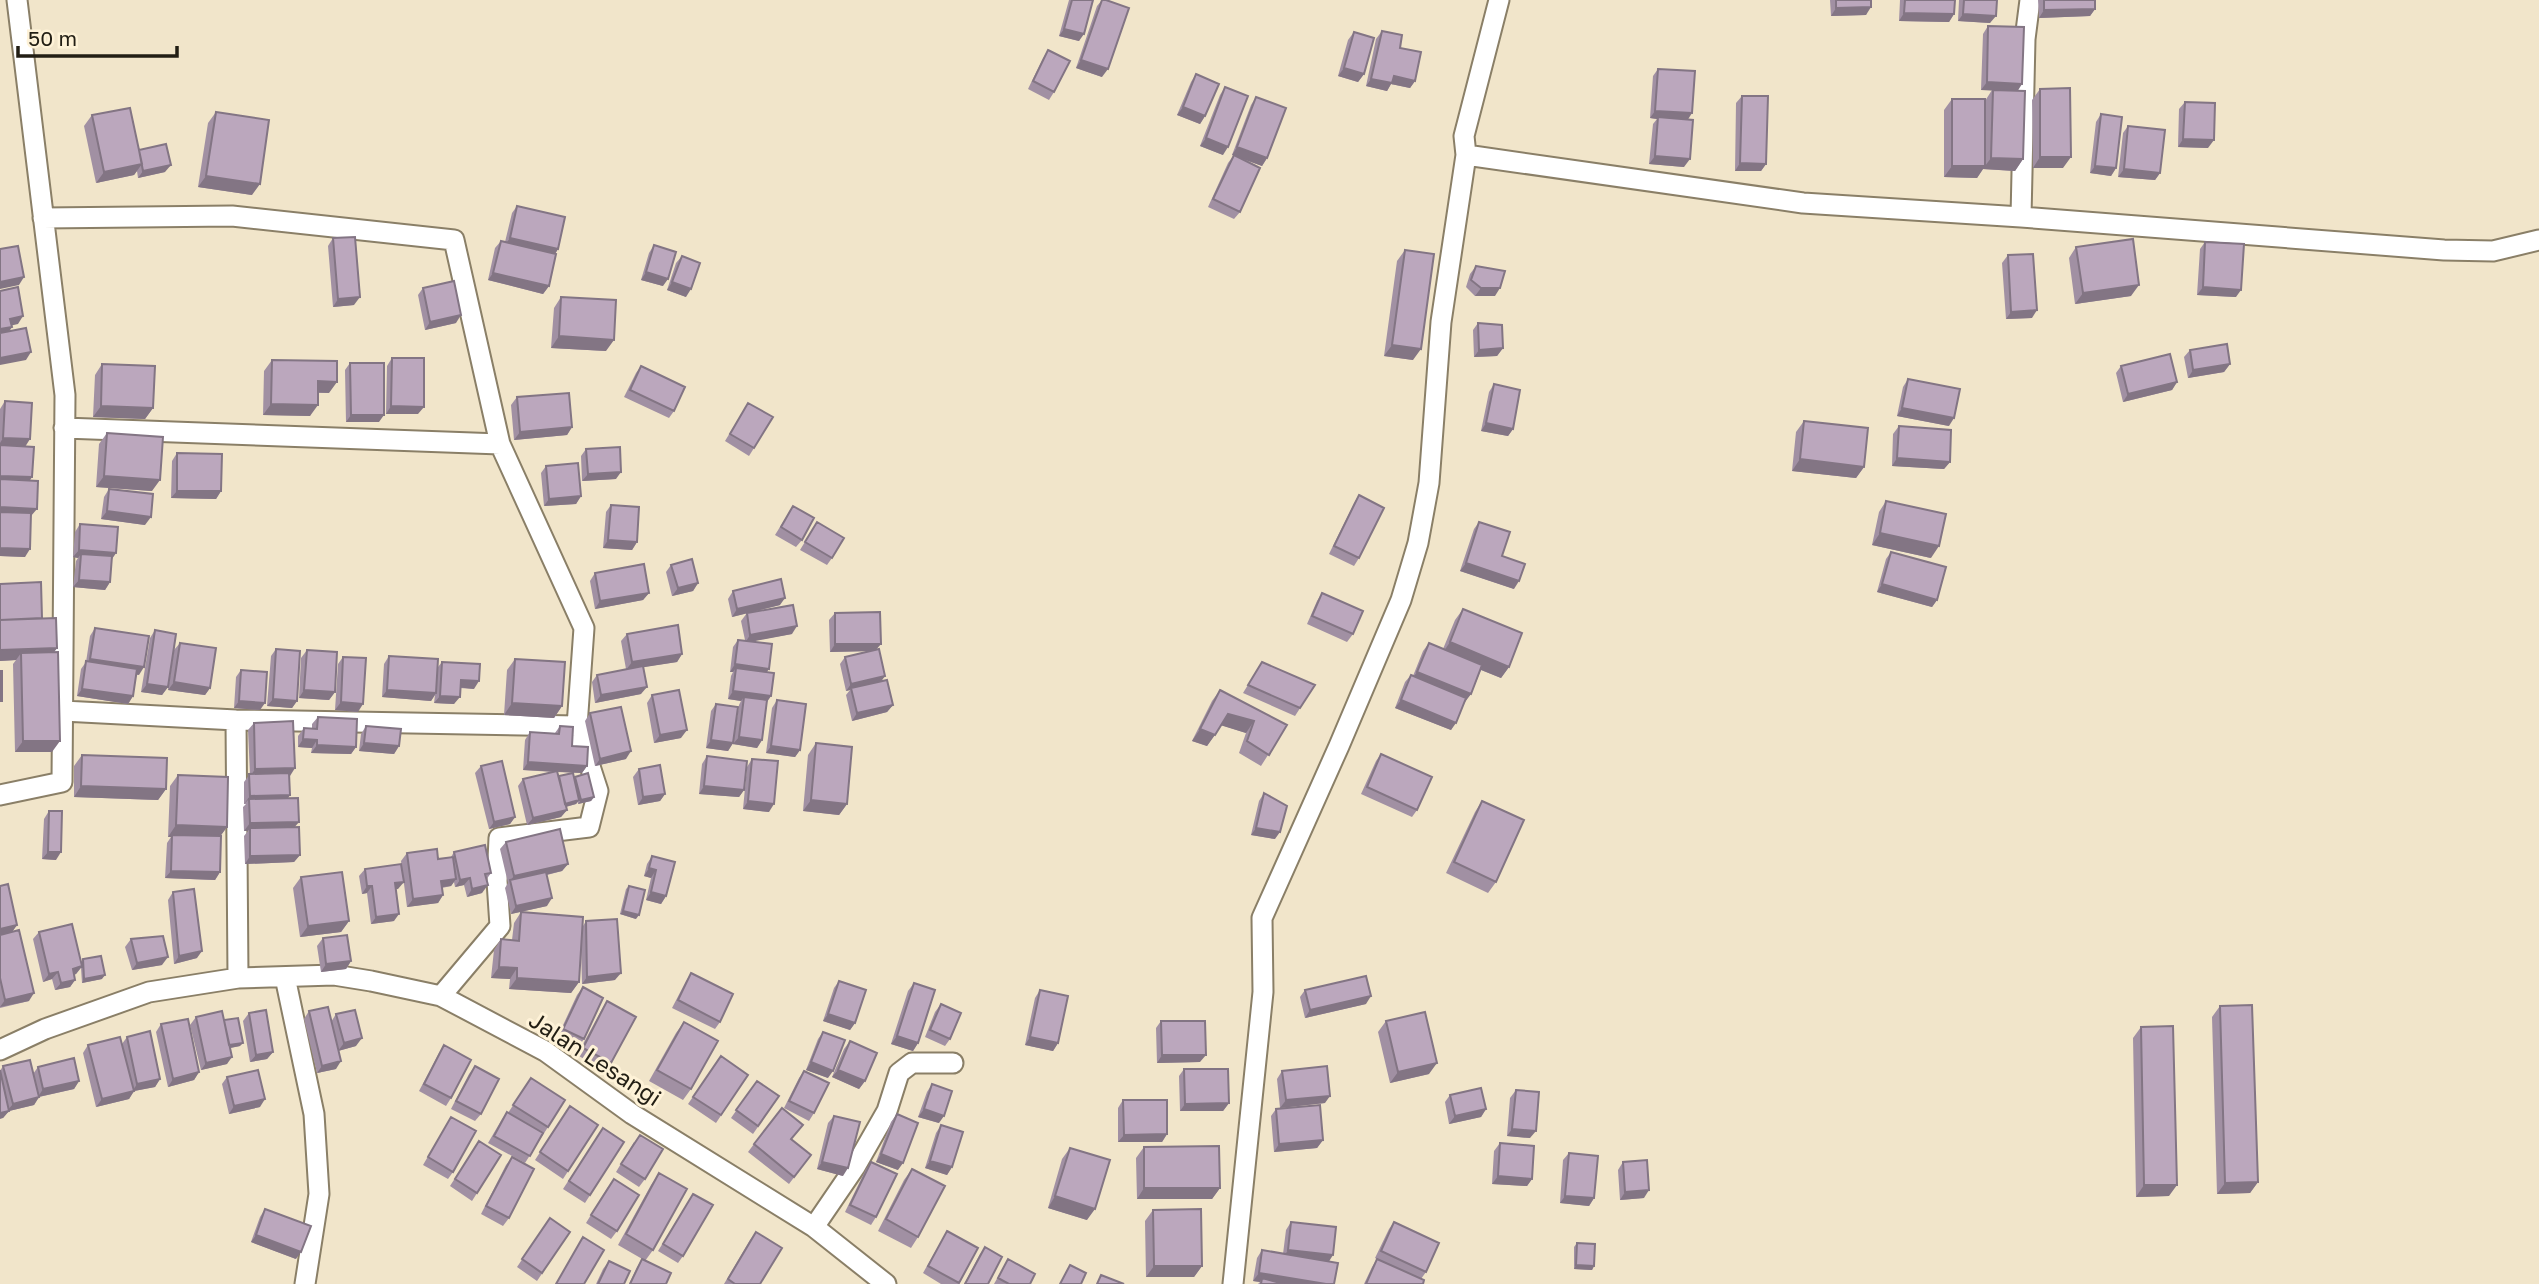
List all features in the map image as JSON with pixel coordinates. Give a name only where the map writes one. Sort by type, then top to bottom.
[{"type":"street","points":[[1233,1284],[1263,992],[1262,918],[1401,600],[1418,543],[1429,483],[1441,322],[1466,155],[1464,136],[1499,0]]},
{"type":"street","points":[[2021,217],[2025,39],[2030,0]]},
{"type":"street","points":[[0,795],[62,782],[65,395],[43,218],[12,7]]},
{"type":"street","points":[[1466,155],[1803,203],[2444,250],[2493,251],[2539,240]]},
{"type":"street","points":[[43,218],[232,216],[454,240],[500,444],[584,628],[577,726],[598,790],[589,827],[499,838],[497,881],[500,926],[441,996]]},
{"type":"street","points":[[64,429],[500,444]]},
{"type":"street","points":[[63,711],[236,720],[577,726]]},
{"type":"street","points":[[236,720],[238,978]]},
{"type":"street","name":"Jalan Lesangi","points":[[0,1050],[45,1029],[149,992],[238,978],[334,975],[441,996],[545,1051],[632,1114],[814,1227],[886,1284]]},
{"type":"street","points":[[285,977],[314,1114],[318,1167],[319,1194],[305,1284]]},
{"type":"street","points":[[814,1227],[855,1167],[887,1111],[898,1073],[912,1063],[953,1063]]},
{"type":"building","points":[[1072,0],[1093,0],[1084,34],[1064,29]]},
{"type":"building","points":[[1102,0],[1129,8],[1108,69],[1081,60]]},
{"type":"building","points":[[1836,0],[1871,0],[1871,7],[1836,8]]},
{"type":"building","points":[[1905,0],[1955,0],[1954,14],[1904,13]]},
{"type":"building","points":[[1964,0],[1997,0],[1996,16],[1963,14]]},
{"type":"building","points":[[2044,0],[2095,0],[2095,9],[2044,10]]},
{"type":"building","points":[[1988,26],[2024,27],[2022,84],[1987,82]]},
{"type":"building","points":[[1382,31],[1402,35],[1400,48],[1421,52],[1415,81],[1394,76],[1392,83],[1371,79]]},
{"type":"building","points":[[1354,32],[1374,38],[1364,74],[1344,68]]},
{"type":"building","points":[[1048,50],[1070,61],[1054,92],[1033,81]]},
{"type":"building","points":[[1658,69],[1695,71],[1692,113],[1655,111]]},
{"type":"building","points":[[1196,74],[1219,84],[1205,116],[1183,107]]},
{"type":"building","points":[[1225,87],[1248,96],[1228,147],[1206,138]]},
{"type":"building","points":[[2070,88],[2071,157],[2040,157],[2040,89]]},
{"type":"building","points":[[1993,90],[2025,91],[2023,159],[1991,158]]},
{"type":"building","points":[[1742,96],[1768,96],[1766,164],[1740,163]]},
{"type":"building","points":[[1256,97],[1286,108],[1267,158],[1237,147]]},
{"type":"building","points":[[1952,99],[1985,99],[1985,166],[1952,166]]},
{"type":"building","points":[[2185,102],[2215,103],[2214,140],[2183,139]]},
{"type":"building","points":[[130,108],[142,164],[104,172],[92,115]]},
{"type":"building","points":[[216,112],[269,120],[260,184],[206,176]]},
{"type":"building","points":[[2101,114],[2122,117],[2116,168],[2095,166]]},
{"type":"building","points":[[1658,117],[1693,120],[1690,159],[1655,156]]},
{"type":"building","points":[[2128,126],[2165,130],[2160,173],[2124,169]]},
{"type":"building","points":[[166,144],[171,165],[143,171],[139,150]]},
{"type":"building","points":[[1234,155],[1260,168],[1240,212],[1213,199]]},
{"type":"building","points":[[517,206],[565,217],[558,249],[510,238]]},
{"type":"building","points":[[355,237],[360,297],[338,299],[333,238]]},
{"type":"building","points":[[2133,239],[2139,285],[2083,293],[2076,247]]},
{"type":"building","points":[[501,241],[556,254],[549,286],[493,273]]},
{"type":"building","points":[[2205,242],[2244,244],[2241,290],[2203,287]]},
{"type":"building","points":[[654,245],[676,252],[668,279],[646,272]]},
{"type":"building","points":[[18,246],[24,277],[0,282],[0,249]]},
{"type":"building","points":[[1405,250],[1434,254],[1421,349],[1392,345]]},
{"type":"building","points":[[2033,254],[2037,310],[2011,312],[2008,255]]},
{"type":"building","points":[[682,256],[700,263],[691,289],[672,282]]},
{"type":"building","points":[[1476,266],[1505,271],[1500,288],[1481,288],[1471,280]]},
{"type":"building","points":[[454,281],[461,315],[430,322],[423,288]]},
{"type":"building","points":[[18,287],[23,316],[10,319],[12,327],[0,329],[0,291]]},
{"type":"building","points":[[561,297],[616,300],[614,340],[559,336]]},
{"type":"building","points":[[1478,323],[1502,325],[1503,348],[1479,350]]},
{"type":"building","points":[[26,328],[31,352],[0,358],[0,333]]},
{"type":"building","points":[[2227,344],[2230,364],[2193,370],[2190,350]]},
{"type":"building","points":[[2170,354],[2177,382],[2128,394],[2121,366]]},
{"type":"building","points":[[392,358],[424,358],[424,407],[391,406]]},
{"type":"building","points":[[272,360],[337,361],[337,382],[318,381],[318,405],[271,404]]},
{"type":"building","points":[[350,363],[384,363],[384,415],[351,415]]},
{"type":"building","points":[[102,364],[155,366],[153,408],[101,406]]},
{"type":"building","points":[[641,366],[685,387],[674,411],[630,390]]},
{"type":"building","points":[[1908,379],[1960,389],[1954,418],[1902,408]]},
{"type":"building","points":[[1494,384],[1520,390],[1513,429],[1486,423]]},
{"type":"building","points":[[569,393],[572,427],[520,432],[517,397]]},
{"type":"building","points":[[5,401],[32,403],[30,439],[3,438]]},
{"type":"building","points":[[748,403],[773,417],[754,448],[730,434]]},
{"type":"building","points":[[1804,421],[1868,428],[1864,467],[1800,459]]},
{"type":"building","points":[[1899,426],[1951,430],[1950,462],[1897,458]]},
{"type":"building","points":[[107,433],[163,437],[160,480],[104,476]]},
{"type":"building","points":[[0,445],[34,447],[32,477],[0,476]]},
{"type":"building","points":[[620,447],[621,472],[588,474],[586,449]]},
{"type":"building","points":[[177,453],[222,454],[221,491],[177,491]]},
{"type":"building","points":[[578,463],[581,496],[549,499],[546,466]]},
{"type":"building","points":[[0,479],[38,481],[37,509],[0,507]]},
{"type":"building","points":[[109,489],[153,494],[151,517],[107,511]]},
{"type":"building","points":[[1359,495],[1384,508],[1359,558],[1334,546]]},
{"type":"building","points":[[1886,501],[1946,514],[1939,546],[1880,533]]},
{"type":"building","points":[[611,505],[639,507],[637,542],[608,540]]},
{"type":"building","points":[[793,506],[814,518],[802,540],[781,527]]},
{"type":"building","points":[[0,512],[31,513],[30,549],[0,548]]},
{"type":"building","points":[[817,522],[844,538],[832,558],[805,542]]},
{"type":"building","points":[[1479,522],[1510,532],[1502,556],[1525,564],[1519,581],[1466,563]]},
{"type":"building","points":[[80,524],[118,527],[116,553],[79,550]]},
{"type":"building","points":[[1891,552],[1946,567],[1937,600],[1882,584]]},
{"type":"building","points":[[81,554],[112,556],[110,582],[79,580]]},
{"type":"building","points":[[692,559],[698,583],[678,588],[671,565]]},
{"type":"building","points":[[644,564],[649,593],[600,601],[595,573]]},
{"type":"building","points":[[781,579],[785,598],[737,609],[733,591]]},
{"type":"building","points":[[41,582],[42,618],[0,620],[0,584]]},
{"type":"building","points":[[1322,593],[1363,611],[1353,634],[1312,616]]},
{"type":"building","points":[[793,605],[797,626],[750,635],[747,613]]},
{"type":"building","points":[[1463,609],[1522,633],[1509,667],[1450,642]]},
{"type":"building","points":[[880,612],[881,644],[835,644],[835,613]]},
{"type":"building","points":[[56,618],[57,648],[0,650],[0,620]]},
{"type":"building","points":[[678,625],[682,654],[632,662],[627,634]]},
{"type":"building","points":[[95,628],[149,636],[144,667],[90,659]]},
{"type":"building","points":[[155,630],[176,634],[168,687],[147,684]]},
{"type":"building","points":[[738,640],[772,644],[769,669],[735,664]]},
{"type":"building","points":[[180,643],[216,648],[210,688],[174,682]]},
{"type":"building","points":[[1429,643],[1482,665],[1471,694],[1417,672]]},
{"type":"building","points":[[276,649],[300,651],[297,701],[273,699]]},
{"type":"building","points":[[879,649],[885,676],[851,684],[845,657]]},
{"type":"building","points":[[307,650],[337,652],[335,692],[304,690]]},
{"type":"building","points":[[58,652],[60,741],[23,741],[21,653]]},
{"type":"building","points":[[389,656],[438,659],[436,693],[387,690]]},
{"type":"building","points":[[343,657],[366,658],[363,704],[341,702]]},
{"type":"building","points":[[515,659],[565,662],[562,706],[512,703]]},
{"type":"building","points":[[86,661],[137,669],[133,696],[82,689]]},
{"type":"building","points":[[442,662],[480,664],[479,681],[461,680],[460,697],[440,696]]},
{"type":"building","points":[[1262,662],[1315,685],[1300,708],[1248,685]]},
{"type":"building","points":[[643,666],[647,687],[601,695],[597,675]]},
{"type":"building","points":[[736,668],[774,673],[771,696],[733,691]]},
{"type":"building","points":[[241,670],[267,672],[265,703],[239,701]]},
{"type":"building","points":[[2,671],[2,701],[0,701]]},
{"type":"building","points":[[1411,675],[1466,698],[1456,723],[1401,700]]},
{"type":"building","points":[[887,680],[893,705],[857,713],[851,688]]},
{"type":"building","points":[[679,690],[687,730],[660,735],[652,695]]},
{"type":"building","points":[[1220,690],[1287,725],[1269,755],[1247,741],[1254,721],[1228,714],[1215,735],[1200,729]]},
{"type":"building","points":[[744,697],[767,700],[762,740],[739,737]]},
{"type":"building","points":[[777,700],[806,704],[800,750],[771,746]]},
{"type":"building","points":[[716,704],[738,707],[733,743],[711,740]]},
{"type":"building","points":[[621,707],[631,751],[600,759],[590,713]]},
{"type":"building","points":[[318,717],[357,719],[356,747],[317,745],[317,740],[303,739],[304,728],[317,729]]},
{"type":"building","points":[[293,721],[295,768],[255,769],[254,723]]},
{"type":"building","points":[[366,726],[401,729],[399,746],[364,743]]},
{"type":"building","points":[[560,726],[573,727],[572,746],[588,747],[587,766],[528,762],[530,732],[559,734]]},
{"type":"building","points":[[816,743],[852,747],[847,804],[811,800]]},
{"type":"building","points":[[1381,754],[1432,777],[1417,810],[1367,787]]},
{"type":"building","points":[[82,755],[167,758],[166,789],[81,786]]},
{"type":"building","points":[[707,756],[747,761],[744,790],[704,786]]},
{"type":"building","points":[[752,759],[778,761],[774,804],[748,801]]},
{"type":"building","points":[[502,761],[515,817],[494,822],[481,766]]},
{"type":"building","points":[[660,765],[665,794],[643,797],[639,769]]},
{"type":"building","points":[[557,771],[567,810],[533,818],[523,779]]},
{"type":"building","points":[[289,773],[290,795],[250,796],[249,774]]},
{"type":"building","points":[[573,773],[579,800],[565,804],[559,776]]},
{"type":"building","points":[[588,773],[594,797],[581,800],[575,777]]},
{"type":"building","points":[[178,775],[228,777],[227,827],[176,825]]},
{"type":"building","points":[[1264,793],[1287,806],[1280,832],[1256,828]]},
{"type":"building","points":[[298,798],[299,822],[250,823],[249,799]]},
{"type":"building","points":[[1482,801],[1524,820],[1496,882],[1454,862]]},
{"type":"building","points":[[49,811],[62,811],[61,852],[48,852]]},
{"type":"building","points":[[299,827],[300,855],[250,856],[250,828]]},
{"type":"building","points":[[560,829],[568,864],[514,876],[506,842]]},
{"type":"building","points":[[172,835],[221,836],[220,872],[171,871]]},
{"type":"building","points":[[485,845],[491,873],[485,874],[488,885],[472,889],[470,878],[460,880],[454,852]]},
{"type":"building","points":[[437,849],[438,859],[453,857],[456,879],[441,881],[443,895],[413,899],[407,853]]},
{"type":"building","points":[[652,856],[675,862],[666,896],[651,892],[656,870],[649,868]]},
{"type":"building","points":[[401,864],[404,882],[395,883],[399,914],[376,917],[372,886],[367,886],[365,869]]},
{"type":"building","points":[[342,872],[349,921],[308,926],[301,877]]},
{"type":"building","points":[[546,872],[552,898],[516,906],[510,880]]},
{"type":"building","points":[[8,884],[17,925],[0,929],[0,886]]},
{"type":"building","points":[[629,886],[645,890],[639,915],[623,911]]},
{"type":"building","points":[[194,889],[202,951],[179,956],[173,892]]},
{"type":"building","points":[[521,912],[583,917],[579,982],[517,978],[517,968],[499,967],[501,939],[519,941]]},
{"type":"building","points":[[617,919],[621,973],[587,977],[586,921]]},
{"type":"building","points":[[72,924],[82,966],[73,969],[75,980],[61,983],[58,972],[49,974],[39,932]]},
{"type":"building","points":[[19,930],[34,993],[5,1000],[0,978],[0,935]]},
{"type":"building","points":[[347,935],[351,961],[326,964],[323,938]]},
{"type":"building","points":[[163,936],[168,957],[137,963],[131,939]]},
{"type":"building","points":[[101,956],[105,975],[84,979],[83,959]]},
{"type":"building","points":[[691,973],[733,994],[720,1022],[678,1000]]},
{"type":"building","points":[[1366,976],[1371,996],[1310,1010],[1305,990]]},
{"type":"building","points":[[839,981],[866,990],[855,1023],[828,1014]]},
{"type":"building","points":[[914,983],[935,990],[918,1043],[897,1036]]},
{"type":"building","points":[[583,987],[603,998],[584,1039],[563,1029]]},
{"type":"building","points":[[1040,990],[1068,996],[1058,1043],[1030,1037]]},
{"type":"building","points":[[607,1001],[636,1017],[611,1063],[583,1048]]},
{"type":"building","points":[[941,1004],[961,1013],[950,1039],[930,1030]]},
{"type":"building","points":[[2252,1005],[2258,1182],[2225,1183],[2220,1006]]},
{"type":"building","points":[[328,1007],[341,1061],[322,1066],[309,1011]]},
{"type":"building","points":[[266,1010],[273,1052],[256,1055],[249,1013]]},
{"type":"building","points":[[355,1010],[362,1038],[344,1043],[336,1014]]},
{"type":"building","points":[[222,1011],[232,1057],[206,1063],[196,1017]]},
{"type":"building","points":[[1425,1012],[1437,1063],[1398,1072],[1386,1021]]},
{"type":"building","points":[[238,1018],[243,1043],[229,1045],[224,1020]]},
{"type":"building","points":[[188,1019],[199,1072],[173,1079],[161,1024]]},
{"type":"building","points":[[1161,1021],[1205,1021],[1206,1055],[1162,1055]]},
{"type":"building","points":[[684,1022],[718,1041],[691,1089],[657,1070]]},
{"type":"building","points":[[2173,1026],[2177,1185],[2144,1185],[2141,1027]]},
{"type":"building","points":[[150,1031],[160,1079],[137,1084],[127,1037]]},
{"type":"building","points":[[823,1032],[845,1040],[833,1071],[811,1062]]},
{"type":"building","points":[[120,1037],[134,1091],[102,1099],[88,1045]]},
{"type":"building","points":[[850,1041],[877,1053],[865,1081],[838,1070]]},
{"type":"building","points":[[444,1045],[471,1060],[451,1098],[424,1084]]},
{"type":"building","points":[[721,1056],[748,1075],[721,1115],[693,1097]]},
{"type":"building","points":[[74,1058],[79,1081],[43,1089],[38,1067]]},
{"type":"building","points":[[30,1060],[39,1097],[13,1104],[3,1066]]},
{"type":"building","points":[[475,1066],[499,1079],[481,1114],[456,1101]]},
{"type":"building","points":[[1327,1066],[1330,1096],[1286,1100],[1282,1071]]},
{"type":"building","points":[[1184,1069],[1228,1069],[1229,1103],[1185,1104]]},
{"type":"building","points":[[0,1070],[9,1111],[0,1113]]},
{"type":"building","points":[[258,1070],[265,1099],[234,1106],[227,1077]]},
{"type":"building","points":[[804,1071],[829,1083],[814,1113],[789,1101]]},
{"type":"building","points":[[531,1078],[565,1100],[548,1127],[513,1105]]},
{"type":"building","points":[[757,1081],[779,1096],[758,1126],[736,1110]]},
{"type":"building","points":[[932,1084],[952,1091],[944,1116],[924,1109]]},
{"type":"building","points":[[1481,1088],[1486,1109],[1455,1116],[1450,1095]]},
{"type":"building","points":[[1516,1090],[1539,1092],[1536,1131],[1512,1129]]},
{"type":"building","points":[[1123,1100],[1167,1100],[1167,1134],[1124,1135]]},
{"type":"building","points":[[1320,1105],[1323,1140],[1279,1144],[1276,1109]]},
{"type":"building","points":[[570,1106],[598,1125],[568,1171],[540,1152]]},
{"type":"building","points":[[782,1108],[803,1125],[791,1139],[811,1155],[794,1177],[754,1144]]},
{"type":"building","points":[[507,1112],[543,1133],[530,1156],[494,1136]]},
{"type":"building","points":[[897,1114],[918,1123],[903,1163],[881,1154]]},
{"type":"building","points":[[834,1116],[860,1122],[848,1168],[822,1162]]},
{"type":"building","points":[[451,1117],[476,1131],[453,1172],[428,1157]]},
{"type":"building","points":[[941,1125],[963,1132],[952,1167],[930,1161]]},
{"type":"building","points":[[603,1128],[624,1142],[590,1195],[569,1181]]},
{"type":"building","points":[[640,1135],[663,1149],[645,1179],[621,1164]]},
{"type":"building","points":[[479,1141],[501,1155],[477,1193],[455,1179]]},
{"type":"building","points":[[1500,1143],[1534,1146],[1532,1179],[1498,1176]]},
{"type":"building","points":[[1219,1146],[1220,1188],[1144,1188],[1144,1147]]},
{"type":"building","points":[[1070,1148],[1110,1160],[1095,1209],[1055,1196]]},
{"type":"building","points":[[1569,1153],[1598,1156],[1594,1198],[1565,1196]]},
{"type":"building","points":[[512,1157],[534,1169],[509,1218],[486,1206]]},
{"type":"building","points":[[1647,1160],[1649,1190],[1625,1192],[1623,1162]]},
{"type":"building","points":[[871,1162],[897,1174],[876,1217],[850,1205]]},
{"type":"building","points":[[912,1169],[945,1186],[918,1237],[886,1219]]},
{"type":"building","points":[[659,1173],[687,1189],[653,1250],[626,1234]]},
{"type":"building","points":[[614,1179],[639,1195],[617,1231],[591,1215]]},
{"type":"building","points":[[693,1194],[713,1205],[683,1256],[663,1244]]},
{"type":"building","points":[[265,1209],[311,1226],[301,1252],[256,1235]]},
{"type":"building","points":[[1201,1209],[1202,1266],[1154,1266],[1153,1210]]},
{"type":"building","points":[[550,1218],[570,1232],[542,1273],[522,1259]]},
{"type":"building","points":[[1291,1222],[1336,1227],[1333,1255],[1288,1250]]},
{"type":"building","points":[[1394,1222],[1439,1243],[1426,1272],[1381,1251]]},
{"type":"building","points":[[947,1231],[978,1248],[959,1283],[928,1266]]},
{"type":"building","points":[[756,1232],[782,1248],[760,1284],[735,1284],[728,1279]]},
{"type":"building","points":[[583,1237],[604,1250],[584,1284],[556,1284]]},
{"type":"building","points":[[1577,1243],[1595,1244],[1594,1266],[1576,1265]]},
{"type":"building","points":[[985,1247],[1002,1257],[988,1284],[965,1284]]},
{"type":"building","points":[[1262,1250],[1338,1263],[1334,1284],[1259,1273]]},
{"type":"building","points":[[642,1259],[671,1273],[666,1284],[630,1284]]},
{"type":"building","points":[[1008,1259],[1035,1274],[1030,1284],[1009,1284],[998,1278]]},
{"type":"building","points":[[1377,1259],[1424,1280],[1423,1284],[1366,1284]]},
{"type":"building","points":[[609,1261],[630,1271],[624,1284],[598,1284]]},
{"type":"building","points":[[1070,1265],[1086,1273],[1081,1284],[1060,1284]]},
{"type":"building","points":[[1101,1275],[1124,1284],[1097,1284]]},
{"type":"building","points":[[1262,1278],[1284,1284],[1261,1284]]}]
